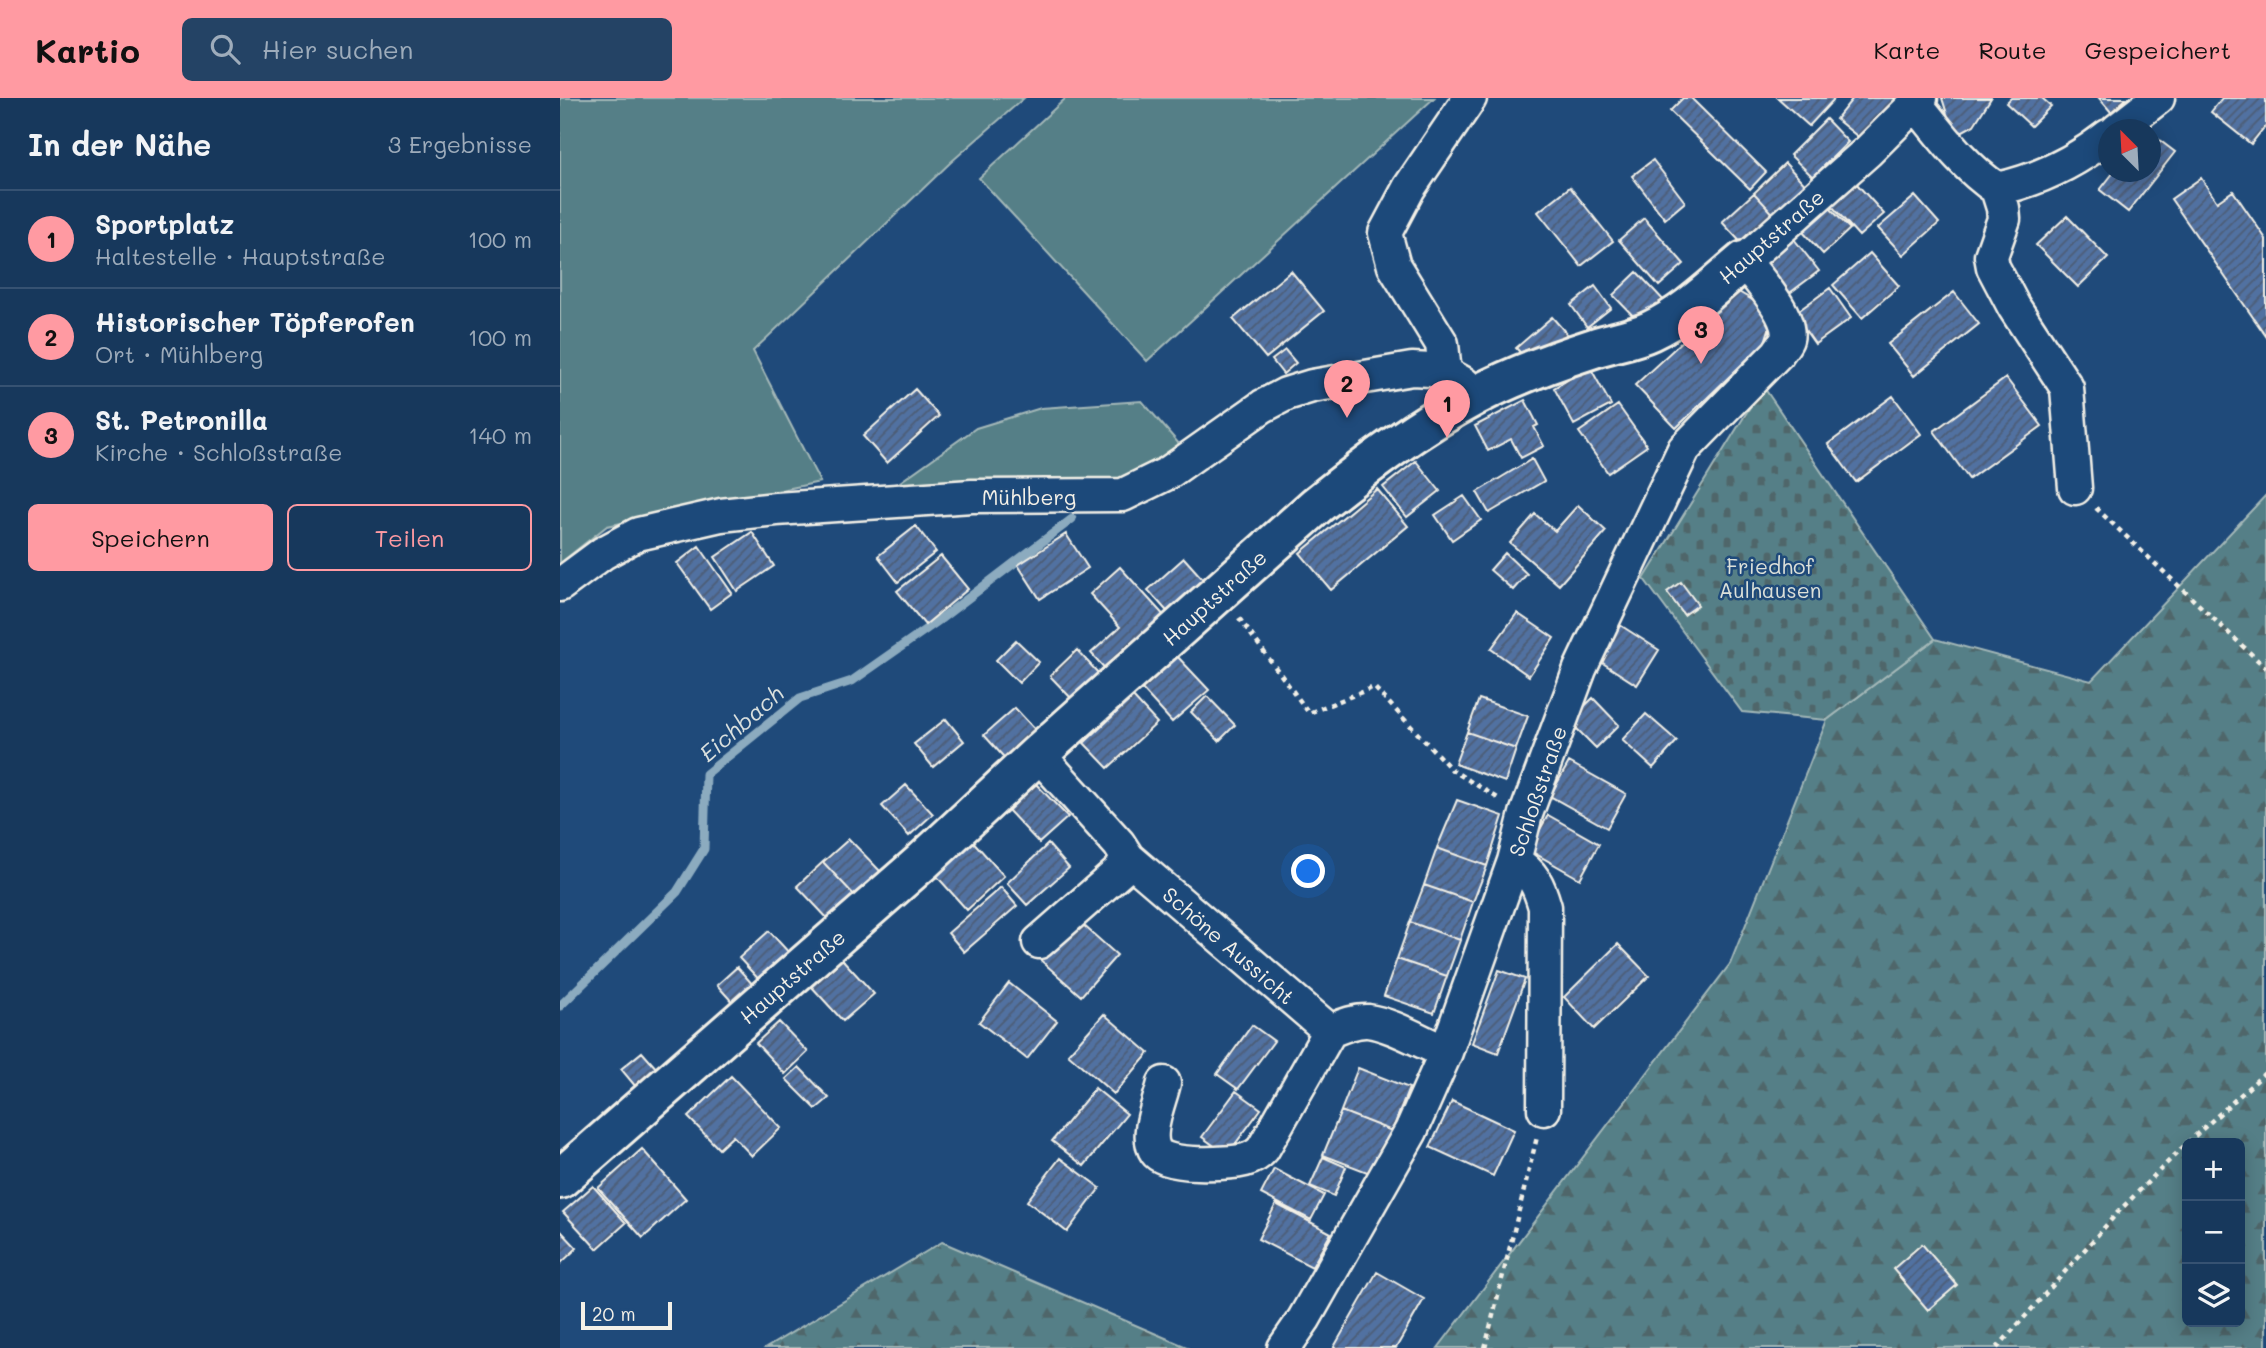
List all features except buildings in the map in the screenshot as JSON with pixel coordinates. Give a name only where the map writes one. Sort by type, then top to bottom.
[{"type":"main road","name":"Hauptstraße","points":[[560,1179],[922,862],[1038,754],[1317,505],[1364,467],[1403,439],[1476,396],[1559,360],[1647,333],[1685,310],[1744,261]]},
{"type":"street","points":[[1445,373],[1442,344],[1394,265],[1385,233],[1409,188],[1471,98]]},
{"type":"street","points":[[2132,119],[2158,98]]},
{"type":"street","points":[[1918,101],[1959,157],[1997,189],[2004,219],[1993,249],[1993,267],[2014,307],[2067,388],[2075,488]]},
{"type":"street","name":"Hauptstraße","points":[[1744,261],[1868,151],[1918,101]]},
{"type":"street","points":[[1997,189],[2048,174],[2098,144]]},
{"type":"street","name":"Schloßstraße","points":[[1284,1348],[1304,1319],[1411,1131],[1446,1052],[1514,861],[1526,814],[1580,669],[1685,449],[1778,353],[1787,339],[1786,326],[1779,309],[1744,261]]},
{"type":"street","name":"Mühlberg","points":[[560,585],[603,553],[638,534],[721,515],[972,496],[1123,495],[1168,473],[1263,406],[1286,394],[1312,386],[1412,369],[1445,373],[1463,383],[1476,396]]},
{"type":"street","name":"Schöne Aussicht","points":[[1038,754],[1119,844],[1128,858],[1331,1031]]},
{"type":"street","points":[[1039,942],[1120,871],[1128,858]]},
{"type":"street","points":[[1514,861],[1531,874],[1539,887],[1545,907],[1544,1109]]},
{"type":"street","points":[[1164,1083],[1152,1129],[1152,1143],[1157,1154],[1178,1163],[1244,1160],[1257,1156],[1263,1149],[1331,1031],[1349,1023],[1366,1021],[1446,1052]]},
{"type":"path","points":[[2075,488],[2266,668]]},
{"type":"path","points":[[1220,592],[1309,713],[1374,687],[1452,770],[1526,814]]},
{"type":"path","points":[[1997,1348],[2119,1212],[2187,1143],[2266,1072]]},
{"type":"path","points":[[1485,1348],[1544,1109]]},
{"type":"green space","points":[[560,98],[1024,98],[951,162],[753,351],[820,482],[607,526],[560,563]]},
{"type":"green space","points":[[1066,98],[1434,98],[1147,361],[979,178]]},
{"type":"green space","name":"Friedhof Aulhausen","points":[[1763,386],[1935,639],[1827,720],[1742,712],[1644,579]]},
{"type":"green space","points":[[1142,401],[1180,445],[1133,476],[1111,484],[893,487],[976,428],[1041,408]]},
{"type":"green space","points":[[2266,495],[2266,1348],[1438,1348],[1730,964],[1827,720],[1935,639],[2091,681]]},
{"type":"green space","points":[[942,1242],[1189,1348],[766,1348]]},
{"type":"waterway","name":"Eichbach","points":[[560,1006],[677,892],[704,849],[706,774],[800,698],[852,681],[942,618],[1072,519]]},
{"type":"place","name":"St. Petronilla","points":[[1701,364]]},
{"type":"place","name":"Historischer Töpferofen","points":[[1347,418]]},
{"type":"place","name":"Sportplatz","points":[[1447,438]]}]
